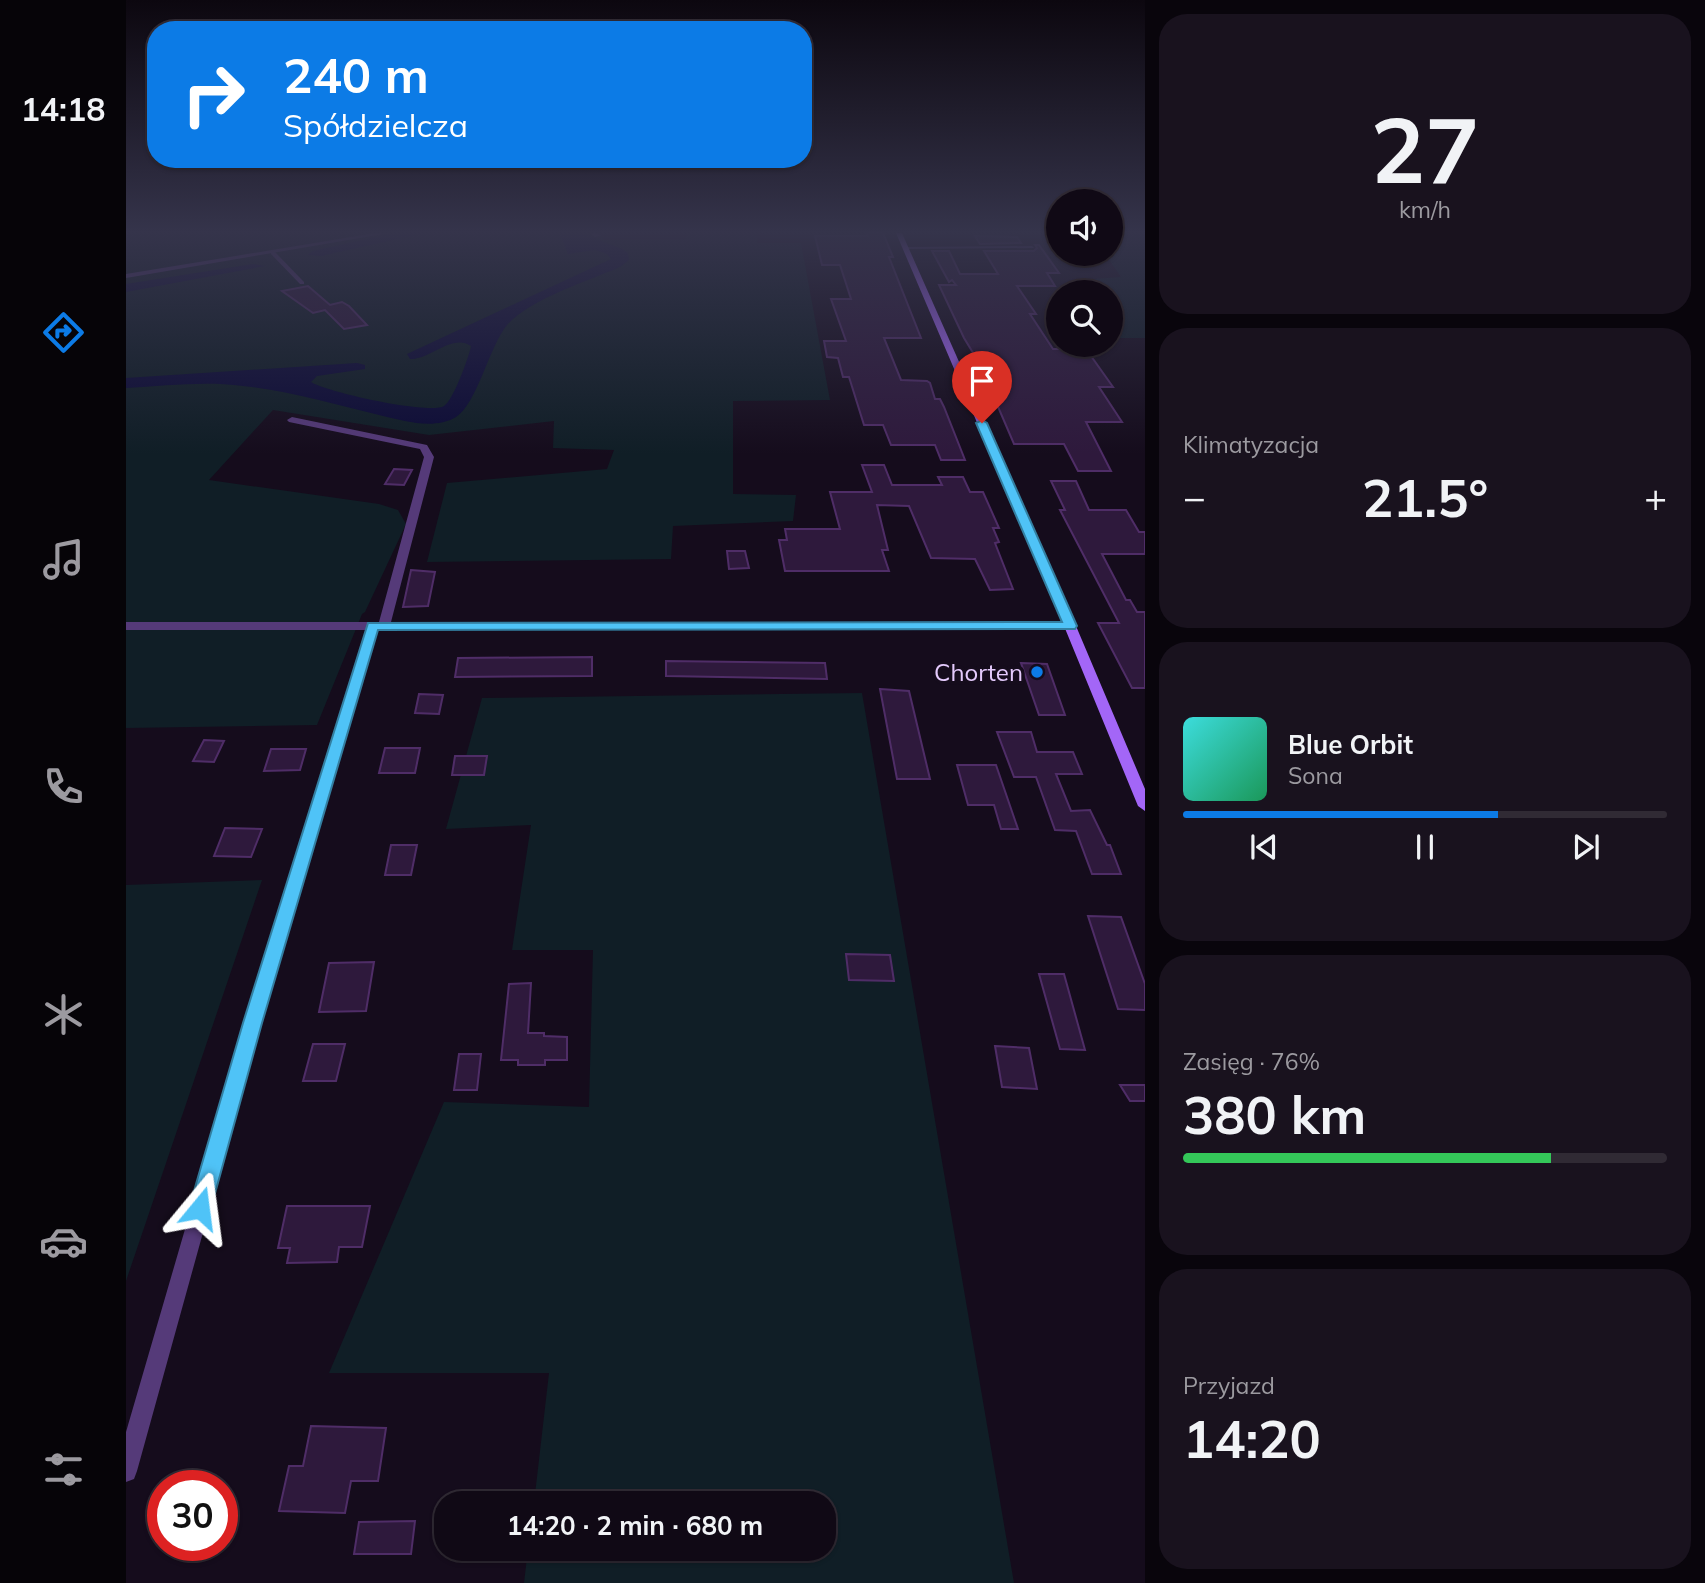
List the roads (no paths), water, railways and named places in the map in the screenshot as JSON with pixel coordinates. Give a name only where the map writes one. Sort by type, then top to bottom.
[{"type":"main road","points":[[931,307],[1145,806]]},
{"type":"street","points":[[126,1471],[253,1023],[382,625],[429,457],[424,447],[292,420]]},
{"type":"street","points":[[126,626],[1070,626]]},
{"type":"place","name":"Chorten","points":[[1037,672]]}]
